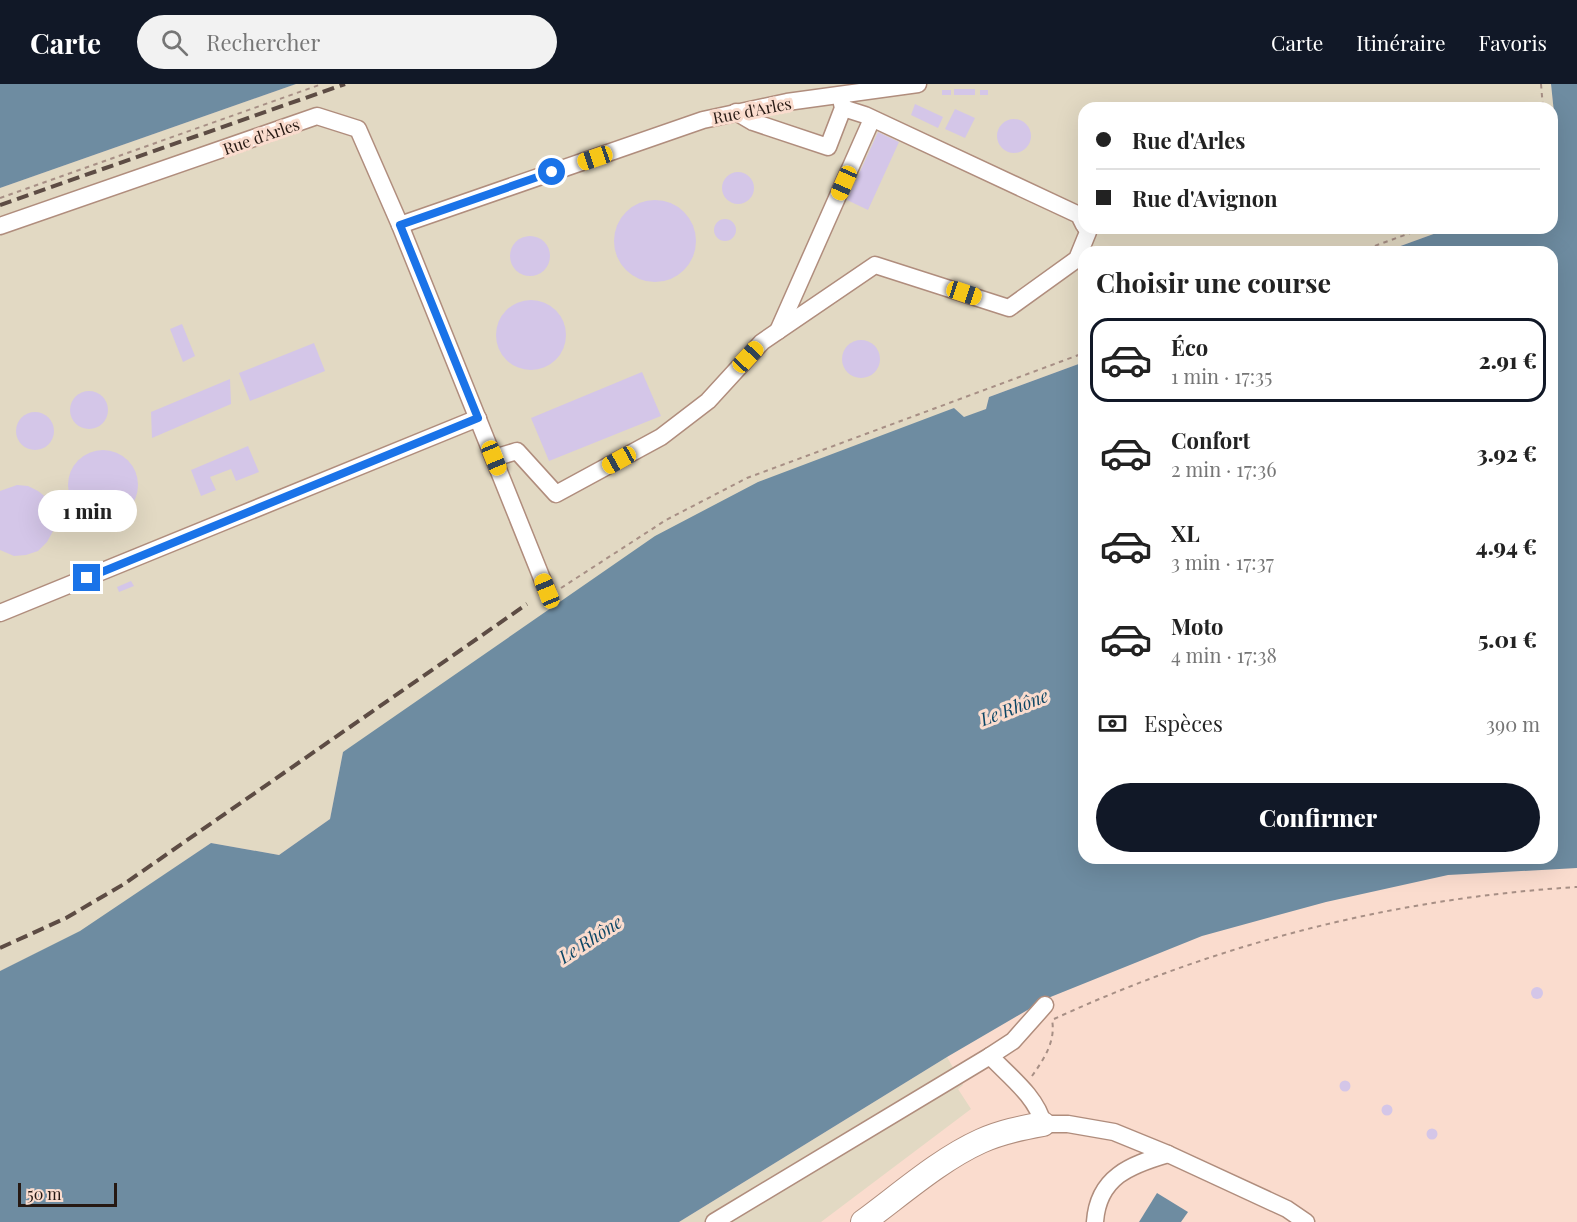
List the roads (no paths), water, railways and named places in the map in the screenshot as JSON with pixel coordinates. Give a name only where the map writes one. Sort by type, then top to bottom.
[{"type":"highway","points":[[863,1222],[959,1153],[981,1141],[1008,1131],[1043,1124]]},
{"type":"street","name":"Rue d'Arles","points":[[0,226],[317,117],[358,129],[400,225],[703,120],[787,102],[842,102],[918,84]]},
{"type":"street","points":[[736,112],[753,122],[828,147],[842,102],[872,119],[1078,214]]},
{"type":"street","points":[[778,332],[872,119]]},
{"type":"street","points":[[400,225],[547,591]]},
{"type":"street","points":[[494,458],[517,451],[556,494],[661,437],[708,401],[762,342],[875,265],[1009,308],[1078,257]]},
{"type":"street","points":[[0,614],[478,418]]},
{"type":"street","points":[[714,1222],[990,1056],[1013,1041],[1048,1012]]},
{"type":"street","points":[[990,1056],[1025,1093],[1041,1114],[1043,1124],[1068,1124],[1114,1132],[1168,1154],[1287,1209],[1306,1222]]},
{"type":"street","points":[[1095,1222],[1099,1200],[1115,1177],[1146,1160],[1168,1154]]},
{"type":"water","points":[[0,84],[296,84],[0,188]]},
{"type":"water","name":"Le Rhône","points":[[1551,84],[1577,84],[1577,868],[1448,875],[1326,902],[1202,936],[1048,998],[947,1057],[679,1222],[0,1222],[0,971],[80,931],[211,843],[279,855],[330,819],[343,752],[655,536],[758,482],[954,408],[964,417],[986,409],[989,397],[1078,364],[1078,864],[1558,864],[1558,246],[1400,246],[1434,234],[1558,234],[1558,102],[1553,102]]},
{"type":"water","points":[[1157,1193],[1188,1212],[1181,1222],[1139,1222]]},
{"type":"railway","points":[[0,205],[345,84]]},
{"type":"railway","points":[[0,948],[66,918],[124,884],[527,604]]}]
